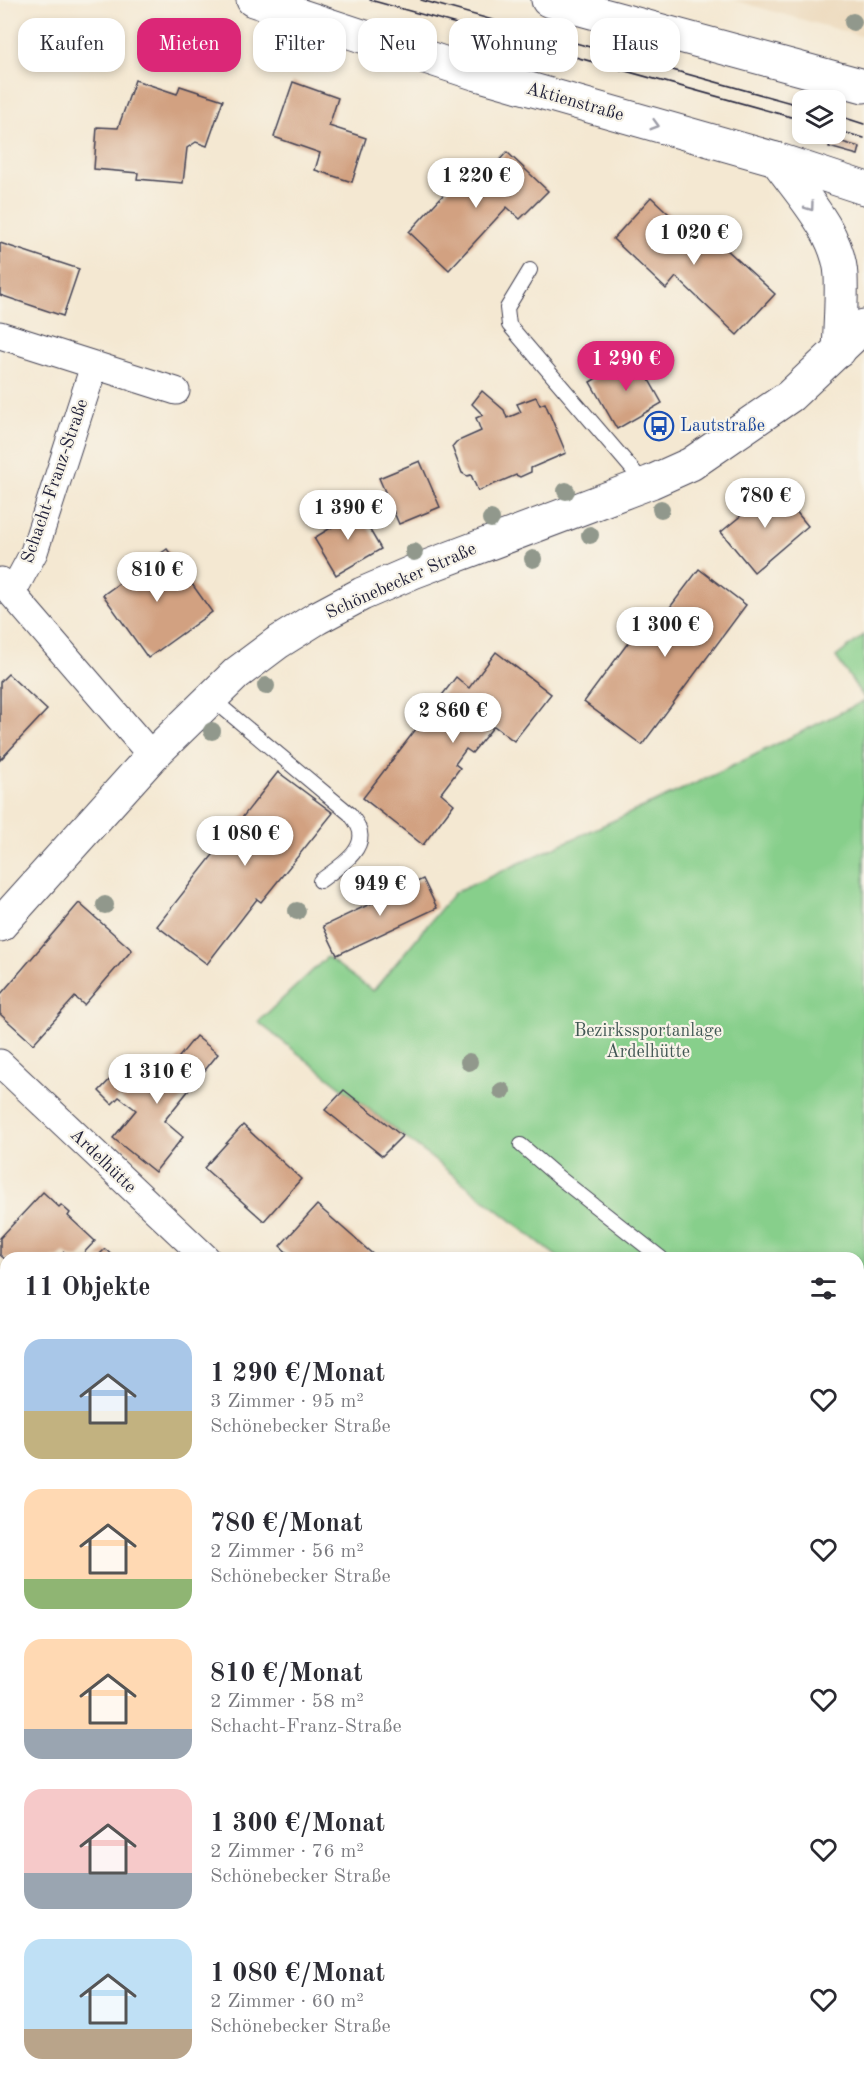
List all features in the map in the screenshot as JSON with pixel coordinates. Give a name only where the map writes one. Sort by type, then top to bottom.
[{"type":"street","name":"Aktienstraße","points":[[254,0],[477,74],[776,159],[864,188]]},
{"type":"street","points":[[548,0],[864,86]]},
{"type":"street","points":[[776,159],[827,230],[835,249],[841,274],[839,351]]},
{"type":"street","name":"Schönebecker Straße","points":[[0,925],[152,756],[237,673],[277,643],[362,594],[691,464],[790,396],[864,326]]},
{"type":"street","points":[[0,335],[176,391]]},
{"type":"street","name":"Schacht-Franz-Straße","points":[[94,366],[34,552],[6,586],[152,756]]},
{"type":"street","name":"Ardelhütte","points":[[0,1063],[200,1252]]},
{"type":"lane","points":[[530,270],[507,308],[509,326],[645,484]]},
{"type":"lane","points":[[211,698],[350,814],[360,828],[357,850],[320,881]]},
{"type":"lane","points":[[521,1145],[653,1252]]},
{"type":"shaded area","points":[[733,0],[864,0],[864,37]]},
{"type":"green space","points":[[864,635],[864,698],[836,657]]},
{"type":"green space","name":"Bezirkssportanlage Ardelhütte","points":[[864,701],[864,1252],[551,1252],[258,1022],[327,957],[373,991],[454,893],[716,774]]},
{"type":"building","points":[[135,80],[177,94],[180,86],[223,100],[207,146],[196,142],[187,148],[183,183],[137,179],[138,173],[94,169],[97,127],[118,128]]},
{"type":"building","points":[[293,82],[338,98],[329,126],[366,138],[352,182],[315,170],[320,153],[274,137]]},
{"type":"building","points":[[846,143],[860,147],[858,155],[829,147],[830,144]]},
{"type":"building","points":[[507,152],[548,191],[520,219],[507,207],[449,270],[409,232],[467,169],[480,181]]},
{"type":"building","points":[[651,197],[704,247],[713,237],[775,294],[737,335],[676,277],[666,289],[613,239]]},
{"type":"building","points":[[0,243],[79,269],[63,316],[0,295]]},
{"type":"building","points":[[635,355],[662,403],[617,429],[590,382]]},
{"type":"building","points":[[482,391],[504,410],[507,418],[521,412],[517,404],[536,397],[540,405],[545,403],[566,453],[531,468],[531,472],[520,477],[516,475],[478,491],[471,475],[467,476],[462,473],[452,447],[456,442],[481,431],[476,418],[483,415],[472,404]]},
{"type":"building","points":[[420,461],[440,507],[399,524],[379,478]]},
{"type":"building","points":[[776,487],[808,526],[754,572],[721,532]]},
{"type":"building","points":[[353,501],[381,549],[336,575],[314,538],[344,520],[338,510]]},
{"type":"building","points":[[167,549],[212,612],[148,658],[103,595]]},
{"type":"building","points":[[699,569],[746,605],[642,745],[584,702],[642,624],[652,631]]},
{"type":"building","points":[[496,652],[551,694],[514,741],[494,726],[472,753],[466,749],[455,764],[460,768],[441,793],[454,804],[423,845],[363,798],[456,677],[469,688]]},
{"type":"building","points":[[8,674],[47,710],[0,760],[0,682]]},
{"type":"building","points":[[278,772],[333,813],[261,902],[257,899],[207,964],[157,926]]},
{"type":"building","points":[[423,879],[437,908],[337,955],[323,926]]},
{"type":"building","points":[[79,903],[132,950],[84,1005],[75,997],[33,1044],[0,1014],[0,995]]},
{"type":"building","points":[[196,1036],[218,1054],[164,1121],[183,1137],[155,1172],[113,1138],[136,1110],[119,1097],[112,1104],[99,1091],[118,1071],[132,1083],[138,1077],[153,1089]]},
{"type":"building","points":[[344,1090],[402,1136],[382,1156],[325,1110]]},
{"type":"building","points":[[243,1125],[301,1179],[264,1221],[204,1168]]},
{"type":"building","points":[[43,1192],[59,1207],[61,1205],[70,1213],[68,1216],[95,1241],[85,1252],[0,1252],[0,1238]]},
{"type":"building","points":[[317,1205],[370,1252],[286,1252],[280,1246]]},
{"type":"tram line","points":[[370,0],[792,117]]},
{"type":"tram line","points":[[421,0],[792,103]]},
{"type":"tram line","points":[[846,118],[864,124]]},
{"type":"tram line","points":[[846,133],[864,138]]},
{"type":"place","name":"Lautstraße","points":[[659,426]]}]
